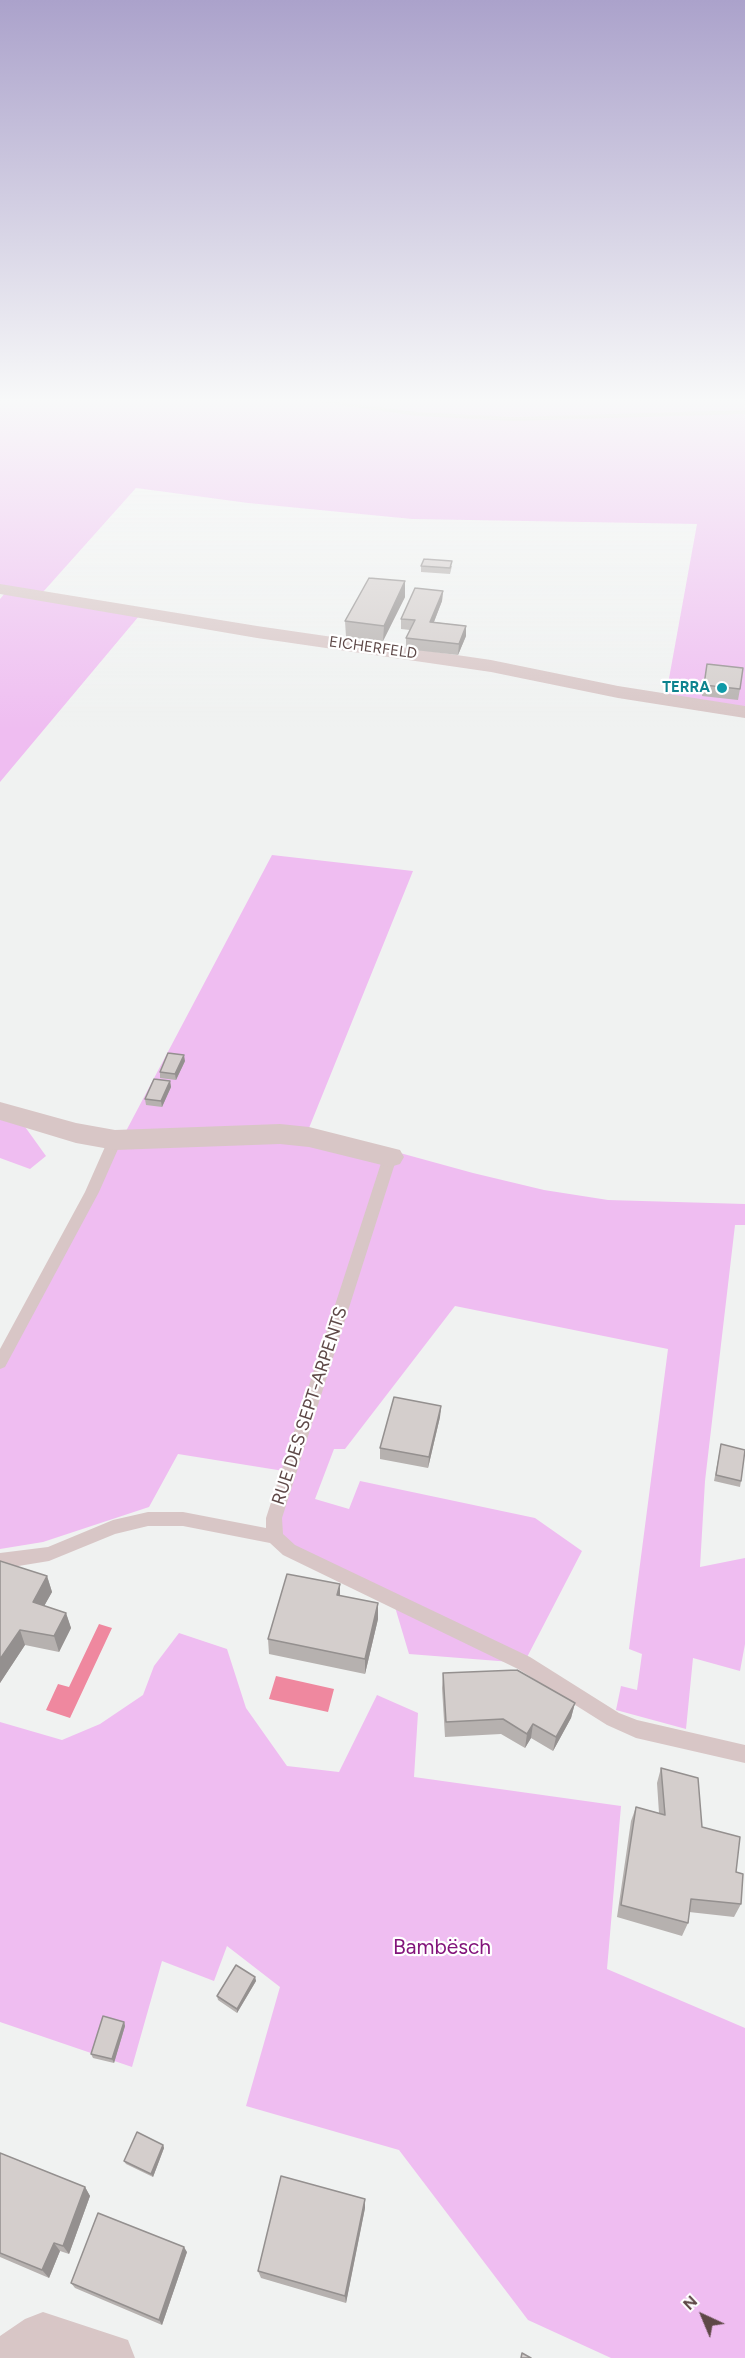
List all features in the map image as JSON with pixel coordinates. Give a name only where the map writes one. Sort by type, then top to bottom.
[{"type":"street","name":"EICHERFELD","points":[[0,589],[260,632],[491,666],[618,692],[745,712]]},
{"type":"street","name":"RUE DES SEPT-ARPENTS","points":[[0,1111],[76,1133],[115,1140],[280,1134],[309,1137],[390,1157]]},
{"type":"street","points":[[11,2358],[44,2337],[110,2358]]},
{"type":"lane","points":[[0,1363],[92,1192],[115,1140]]},
{"type":"lane","name":"RUE DES SEPT-ARPENTS","points":[[275,1537],[274,1518],[390,1157]]},
{"type":"lane","points":[[0,1561],[48,1554],[113,1527],[148,1519],[183,1519],[275,1537],[289,1550],[524,1663],[613,1719],[636,1729],[745,1754]]},
{"type":"green space","points":[[0,509],[117,509],[43,592],[666,695],[697,524],[412,519],[310,509],[745,509],[745,716],[481,668],[139,616],[0,782],[0,599],[5,593],[0,592]]},
{"type":"green space","points":[[272,855],[413,871],[309,1128],[544,1190],[608,1200],[745,1204],[745,1225],[735,1225],[705,1481],[700,1567],[745,1558],[745,1644],[740,1671],[693,1658],[686,1729],[616,1710],[621,1686],[637,1690],[642,1654],[629,1649],[668,1349],[455,1306],[345,1449],[334,1449],[315,1499],[349,1509],[360,1481],[535,1518],[582,1551],[524,1663],[409,1654],[392,1597],[275,1537],[290,1472],[178,1454],[149,1507],[43,1542],[0,1549],[0,1363],[111,1148],[23,1124],[46,1156],[30,1169],[0,1158],[0,1103],[81,1127],[125,1133]]},
{"type":"green space","name":"Bambësch","points":[[179,1633],[227,1649],[246,1708],[287,1766],[339,1772],[377,1695],[418,1713],[414,1777],[621,1806],[607,1969],[745,2028],[745,2358],[611,2358],[528,2320],[399,2150],[246,2106],[280,1987],[227,1946],[214,1981],[162,1961],[132,2067],[0,2022],[0,1722],[62,1740],[100,1724],[143,1695],[154,1666]]},
{"type":"shaded area","points":[[99,1624],[112,1628],[70,1718],[46,1710],[58,1684],[69,1687]]},
{"type":"shaded area","points":[[276,1676],[334,1689],[328,1712],[269,1699]]},
{"type":"building","points":[[424,559],[452,561],[450,568],[421,566]]},
{"type":"building","points":[[369,578],[405,581],[384,626],[345,621]]},
{"type":"building","points":[[415,588],[443,591],[430,622],[466,626],[459,644],[406,638],[415,620],[401,619]]},
{"type":"building","points":[[707,664],[743,668],[740,689],[704,685]]},
{"type":"building","points":[[168,1053],[184,1055],[175,1074],[160,1072]]},
{"type":"building","points":[[154,1079],[170,1081],[161,1101],[145,1099]]},
{"type":"building","points":[[394,1397],[441,1406],[429,1457],[380,1448]]},
{"type":"building","points":[[721,1444],[745,1450],[741,1481],[716,1475]]},
{"type":"building","points":[[0,1561],[47,1576],[33,1602],[66,1613],[54,1636],[20,1630],[0,1659]]},
{"type":"building","points":[[287,1574],[340,1584],[337,1595],[378,1603],[365,1659],[268,1639]]},
{"type":"building","points":[[517,1670],[575,1703],[556,1737],[533,1724],[527,1734],[503,1719],[446,1722],[443,1673]]},
{"type":"building","points":[[661,1768],[698,1778],[702,1827],[740,1837],[736,1872],[743,1874],[741,1904],[691,1899],[688,1923],[621,1905],[636,1807],[665,1815]]},
{"type":"building","points":[[236,1965],[255,1977],[237,2009],[217,1996]]},
{"type":"building","points":[[103,2016],[124,2022],[112,2059],[91,2054]]},
{"type":"building","points":[[137,2132],[163,2145],[151,2174],[124,2161]]},
{"type":"building","points":[[0,2153],[85,2187],[63,2246],[54,2243],[42,2270],[0,2253]]},
{"type":"building","points":[[281,2176],[365,2199],[345,2296],[258,2271]]},
{"type":"building","points":[[98,2213],[184,2247],[159,2320],[71,2283]]},
{"type":"building","points":[[522,2353],[531,2358],[521,2358]]},
{"type":"place","name":"TERRA","points":[[722,688]]}]
